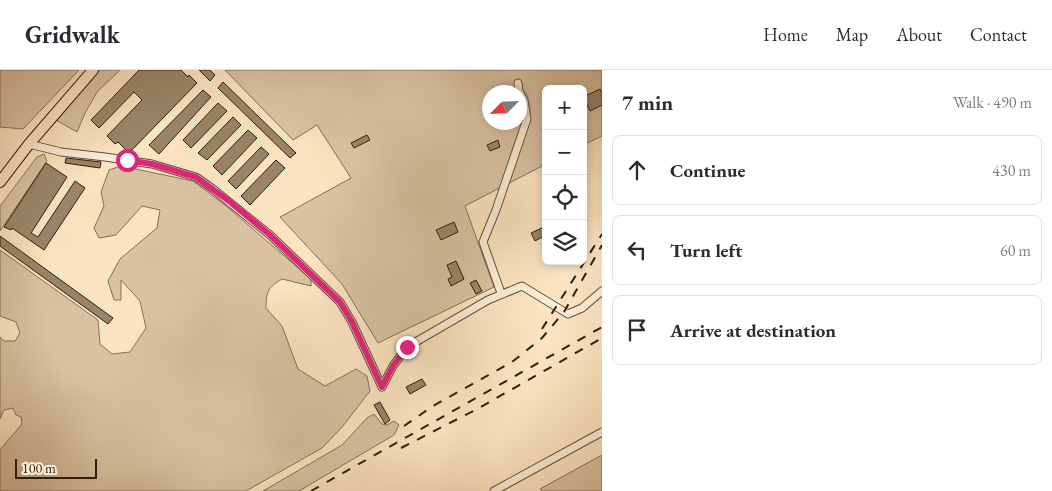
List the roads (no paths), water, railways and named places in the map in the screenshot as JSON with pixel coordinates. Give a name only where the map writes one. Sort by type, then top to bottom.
[{"type":"highway","points":[[0,182],[29,144],[94,70]]},
{"type":"street","points":[[502,293],[483,242],[523,130]]},
{"type":"street","points":[[29,144],[61,152],[152,164],[196,177],[270,235],[340,302],[352,322],[382,387],[393,366],[407,347],[502,293],[522,286],[568,314],[582,308],[602,291]]},
{"type":"street","points":[[494,491],[602,432]]},
{"type":"railway","points":[[542,329],[602,234]]},
{"type":"railway","points":[[404,426],[433,406],[512,362],[542,338],[564,312],[602,245]]},
{"type":"railway","points":[[311,491],[602,327]]},
{"type":"railway","points":[[401,448],[479,408],[602,338]]}]
